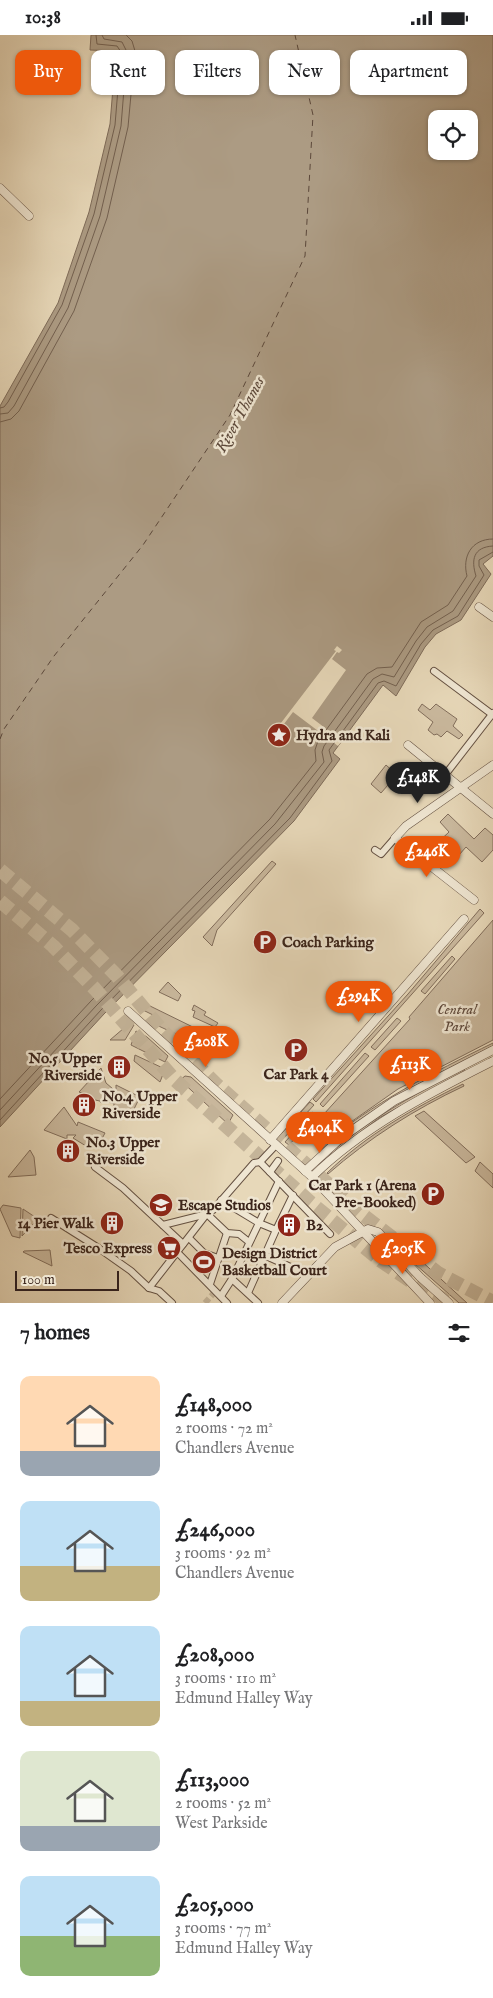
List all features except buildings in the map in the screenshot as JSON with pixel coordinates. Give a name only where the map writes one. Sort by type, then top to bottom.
[{"type":"street","points":[[0,188],[29,216]]},
{"type":"street","points":[[479,607],[493,617]]},
{"type":"street","points":[[434,671],[492,714],[444,775]]},
{"type":"street","points":[[408,745],[493,814]]},
{"type":"street","points":[[378,852],[406,826],[493,765]]},
{"type":"street","points":[[395,838],[474,900]]},
{"type":"street","points":[[149,1287],[178,1253],[207,1214],[254,1163],[260,1161],[272,1143],[464,919]]},
{"type":"street","points":[[128,1011],[272,1143],[312,1177],[430,1303]]},
{"type":"street","points":[[305,1171],[341,1138],[388,1105],[493,1050]]},
{"type":"street","points":[[312,1177],[344,1148],[388,1117],[437,1089],[493,1061]]},
{"type":"street","points":[[260,1161],[330,1234]]},
{"type":"street","points":[[270,1172],[278,1161]]},
{"type":"street","points":[[95,1167],[163,1225],[183,1245]]},
{"type":"street","points":[[221,1296],[232,1279],[279,1181]]},
{"type":"street","points":[[248,1293],[292,1195]]},
{"type":"street","points":[[221,1200],[258,1223],[276,1230]]},
{"type":"street","points":[[163,1225],[207,1214]]},
{"type":"street","points":[[207,1214],[226,1233],[239,1234],[249,1242]]},
{"type":"street","points":[[51,1218],[98,1247],[149,1287],[159,1291],[172,1303]]},
{"type":"street","points":[[282,1303],[335,1247],[362,1231],[373,1229],[420,1277],[449,1303]]},
{"type":"street","points":[[210,1284],[226,1233]]},
{"type":"street","points":[[189,1238],[204,1253],[218,1259]]},
{"type":"street","points":[[178,1253],[210,1284],[214,1292],[227,1303]]},
{"type":"street","points":[[264,1255],[297,1270]]},
{"type":"street","points":[[232,1279],[258,1303]]},
{"type":"green space","points":[[422,704],[430,710],[436,704],[457,719],[453,726],[463,735],[459,739],[447,731],[441,737],[437,734],[434,735],[428,730],[433,722],[418,710]]},
{"type":"green space","points":[[386,765],[405,782],[397,792],[388,785],[381,793],[371,784]]},
{"type":"green space","points":[[448,814],[474,839],[485,828],[493,835],[493,850],[482,862],[466,847],[452,863],[434,846],[449,832],[440,822]]},
{"type":"green space","points":[[272,861],[276,864],[217,930],[212,946],[203,937]]},
{"type":"green space","points":[[480,909],[484,913],[316,1102],[313,1099],[408,994]]},
{"type":"green space","name":"Central Park","points":[[493,920],[493,1040],[398,1089],[328,1138],[314,1125],[410,1019],[409,1017]]},
{"type":"green space","points":[[452,956],[455,959],[425,994],[421,991]]},
{"type":"green space","points":[[168,982],[181,995],[178,1001],[159,992]]},
{"type":"green space","points":[[146,1004],[203,1032],[200,1038],[196,1036],[193,1042],[150,1022],[153,1015],[143,1010]]},
{"type":"green space","points":[[194,1005],[206,1012],[204,1015],[218,1023],[215,1027],[193,1017],[195,1011],[192,1010]]},
{"type":"green space","points":[[397,1018],[401,1021],[375,1050],[371,1047]]},
{"type":"green space","points":[[131,1022],[134,1025],[125,1040],[110,1040]]},
{"type":"green space","points":[[136,1031],[147,1037],[168,1056],[165,1062],[131,1045]]},
{"type":"green space","points":[[169,1032],[192,1043],[190,1049],[166,1038]]},
{"type":"green space","points":[[493,1043],[493,1046],[382,1105],[321,1150],[319,1148],[381,1103]]},
{"type":"green space","points":[[365,1053],[369,1056],[323,1107],[320,1104]]},
{"type":"green space","points":[[135,1055],[165,1069],[160,1082],[134,1061]]},
{"type":"green space","points":[[101,1068],[106,1083],[113,1089],[109,1093],[111,1095],[101,1103],[79,1092]]},
{"type":"green space","points":[[465,1068],[464,1071],[379,1118],[316,1166],[368,1124],[425,1089]]},
{"type":"green space","points":[[185,1076],[191,1077],[233,1115],[228,1124],[180,1080]]},
{"type":"green space","points":[[463,1084],[464,1086],[428,1104],[393,1125],[327,1173],[374,1134]]},
{"type":"green space","points":[[116,1085],[140,1097],[131,1115],[114,1108],[114,1104],[109,1102],[116,1095]]},
{"type":"green space","points":[[310,1102],[314,1105],[283,1139],[279,1136]]},
{"type":"green space","points":[[64,1107],[77,1126],[78,1122],[105,1133],[97,1148],[86,1146],[73,1138],[76,1135],[67,1135],[67,1139],[44,1130]]},
{"type":"green space","points":[[424,1111],[475,1157],[466,1163],[415,1116]]},
{"type":"green space","points":[[312,1112],[316,1115],[289,1145],[285,1142]]},
{"type":"green space","points":[[30,1150],[34,1157],[36,1175],[8,1177]]},
{"type":"green space","points":[[480,1162],[493,1174],[493,1188],[475,1171]]},
{"type":"green space","points":[[3,1205],[21,1208],[20,1238],[12,1236],[0,1209]]},
{"type":"green space","points":[[23,1209],[38,1219],[22,1236]]},
{"type":"green space","points":[[392,1234],[467,1303],[459,1303],[414,1263]]},
{"type":"green space","points":[[50,1250],[52,1266],[23,1252],[24,1251]]},
{"type":"green space","name":"Design District Basketball Court","points":[[200,1254],[213,1260],[209,1270],[195,1263]]},
{"type":"water","name":"River Thames","points":[[91,35],[493,35],[493,556],[483,564],[491,574],[461,620],[436,634],[425,647],[396,696],[383,685],[333,753],[340,759],[294,821],[104,1014],[0,1127],[0,406],[58,303],[89,212],[110,124],[112,95],[165,95],[165,50],[91,50]]},
{"type":"pier","points":[[337,646],[342,650],[339,653],[337,652],[332,659],[346,670],[312,718],[342,741],[338,746],[293,712],[281,728],[287,733],[281,742],[271,736],[336,651],[334,650]]},
{"type":"ferry route","points":[[0,739],[4,729],[54,656],[143,545],[230,415],[305,256],[313,115],[295,35]]},
{"type":"tunnel","points":[[0,870],[72,930],[117,976],[161,1029],[215,1083],[363,1215],[438,1273],[493,1302]]},
{"type":"tunnel","points":[[0,901],[53,946],[95,989],[175,1080],[310,1202],[381,1261],[409,1280],[447,1301]]},
{"type":"tunnel","points":[[205,1303],[213,1294]]},
{"type":"place","name":"Hydra and Kali","points":[[279,735]]},
{"type":"place","name":"Coach Parking","points":[[265,942]]},
{"type":"place","name":"Car Park 4","points":[[296,1050]]},
{"type":"place","name":"No.5 Upper Riverside","points":[[119,1067]]},
{"type":"place","name":"No.4 Upper Riverside","points":[[84,1105]]},
{"type":"place","name":"No.3 Upper Riverside","points":[[68,1151]]},
{"type":"place","name":"Car Park 1 (Arena Pre-Booked)","points":[[433,1194]]},
{"type":"place","name":"Escape Studios","points":[[161,1205]]},
{"type":"place","name":"14 Pier Walk","points":[[112,1223]]},
{"type":"place","name":"B2","points":[[289,1225]]},
{"type":"place","name":"Tesco Express","points":[[169,1248]]},
{"type":"place","name":"Design District Basketball Court","points":[[204,1262]]}]
